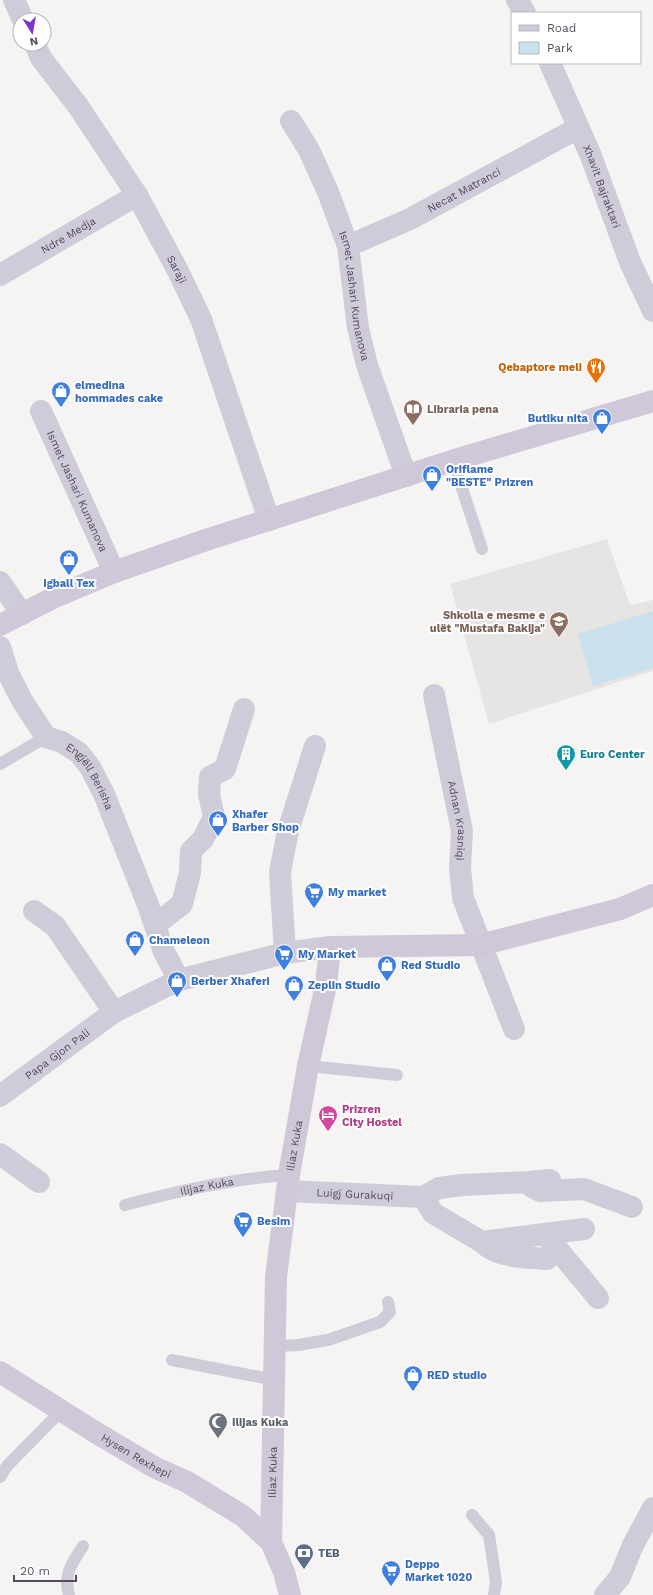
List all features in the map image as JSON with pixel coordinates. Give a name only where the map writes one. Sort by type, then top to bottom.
[{"type":"street","points":[[14,0],[19,12]]},
{"type":"street","points":[[517,0],[524,12]]},
{"type":"street","name":"Saraji","points":[[38,52],[78,106],[137,195],[178,271],[201,319],[269,520]]},
{"type":"street","name":"Xhavit Bajraktari","points":[[550,64],[591,156],[630,262],[653,311]]},
{"type":"street","name":"Ismet Jashari Kumanova","points":[[291,121],[309,150],[328,192],[348,246],[358,328],[367,365],[406,476]]},
{"type":"street","name":"Necat Matranci","points":[[348,246],[410,218],[578,128]]},
{"type":"street","name":"Ndre Medja","points":[[0,275],[137,195]]},
{"type":"street","points":[[0,625],[114,572],[453,461],[653,401]]},
{"type":"street","name":"Ismet Jashari Kumanova","points":[[41,411],[114,572]]},
{"type":"street","points":[[0,582],[22,614]]},
{"type":"street","points":[[0,647],[9,675],[22,702],[46,737]]},
{"type":"street","name":"Adnan Krasniqi","points":[[434,695],[462,831],[460,868],[463,898],[480,945],[514,1028]]},
{"type":"street","points":[[155,925],[182,904],[190,874],[191,851],[203,839],[214,817],[209,794],[210,777],[225,769],[244,709]]},
{"type":"street","name":"Engjëll Berisha","points":[[46,737],[62,742],[79,753],[90,766],[107,801],[164,952],[179,980]]},
{"type":"street","points":[[285,953],[280,872],[288,830],[315,746]]},
{"type":"street","points":[[179,980],[285,953],[330,948],[480,945],[620,909],[653,895]]},
{"type":"street","points":[[34,911],[55,926],[114,1012]]},
{"type":"street","name":"Iliaz Kuka","points":[[290,1595],[284,1572],[271,1542],[276,1277],[288,1183],[308,1066],[326,984],[330,948]]},
{"type":"street","name":"Papa Gjon Pali","points":[[0,1096],[114,1012],[179,980]]},
{"type":"street","points":[[0,1154],[38,1182]]},
{"type":"street","points":[[547,1260],[500,1253],[491,1249],[482,1242],[433,1213],[423,1197],[439,1188],[462,1185],[539,1181],[533,1187],[540,1191],[584,1188],[632,1207]]},
{"type":"street","name":"Luigj Gurakuqi","points":[[288,1183],[423,1197]]},
{"type":"street","points":[[482,1242],[584,1229]]},
{"type":"street","points":[[545,1234],[598,1298]]},
{"type":"street","name":"Hysen Rexhepi","points":[[0,1372],[141,1459],[187,1482],[243,1516],[271,1542]]},
{"type":"street","points":[[605,1595],[620,1576],[632,1548],[653,1508]]},
{"type":"lane","points":[[453,461],[482,549]]},
{"type":"lane","points":[[0,764],[46,737]]},
{"type":"lane","points":[[308,1066],[397,1075]]},
{"type":"lane","name":"Ilijaz Kuka","points":[[125,1205],[176,1191],[255,1176],[288,1183]]},
{"type":"lane","points":[[275,1346],[298,1346],[328,1340],[380,1322],[390,1312],[388,1302]]},
{"type":"lane","points":[[172,1360],[275,1380]]},
{"type":"lane","points":[[0,1477],[7,1466],[61,1411]]},
{"type":"lane","points":[[472,1515],[489,1535],[496,1582],[494,1595]]},
{"type":"lane","points":[[70,1595],[66,1583],[71,1564],[83,1546]]},
{"type":"shaded area","name":"Shkolla e mesme e ulët \"Mustafa Bakija\"","points":[[607,539],[630,605],[653,600],[653,671],[489,724],[450,584]]},
{"type":"green space","points":[[653,611],[653,668],[593,686],[578,634]]},
{"type":"place","name":"Qebaptore meli","points":[[596,384]]},
{"type":"place","name":"elmedina hommades cake","points":[[61,408]]},
{"type":"place","name":"Libraria pena","points":[[413,426]]},
{"type":"place","name":"Butiku nita","points":[[602,435]]},
{"type":"place","name":"Oriflame \"BESTE\" Prizren","points":[[432,492]]},
{"type":"place","name":"Igball Tex","points":[[69,576]]},
{"type":"place","name":"Shkolla e mesme e ulët \"Mustafa Bakija\"","points":[[559,638]]},
{"type":"place","name":"Euro Center","points":[[566,771]]},
{"type":"place","name":"Xhafer Barber Shop","points":[[218,837]]},
{"type":"place","name":"My market","points":[[314,909]]},
{"type":"place","name":"Chameleon","points":[[135,957]]},
{"type":"place","name":"My Market","points":[[284,971]]},
{"type":"place","name":"Red Studio","points":[[387,982]]},
{"type":"place","name":"Berber Xhaferi","points":[[177,998]]},
{"type":"place","name":"Zeplin Studio","points":[[294,1002]]},
{"type":"place","name":"Prizren City Hostel","points":[[328,1132]]},
{"type":"place","name":"Besim","points":[[243,1238]]},
{"type":"place","name":"RED studio","points":[[413,1392]]},
{"type":"place","name":"Ilijas Kuka","points":[[218,1439]]},
{"type":"place","name":"TEB","points":[[304,1570]]},
{"type":"place","name":"Deppo Market 1020","points":[[391,1587]]}]
